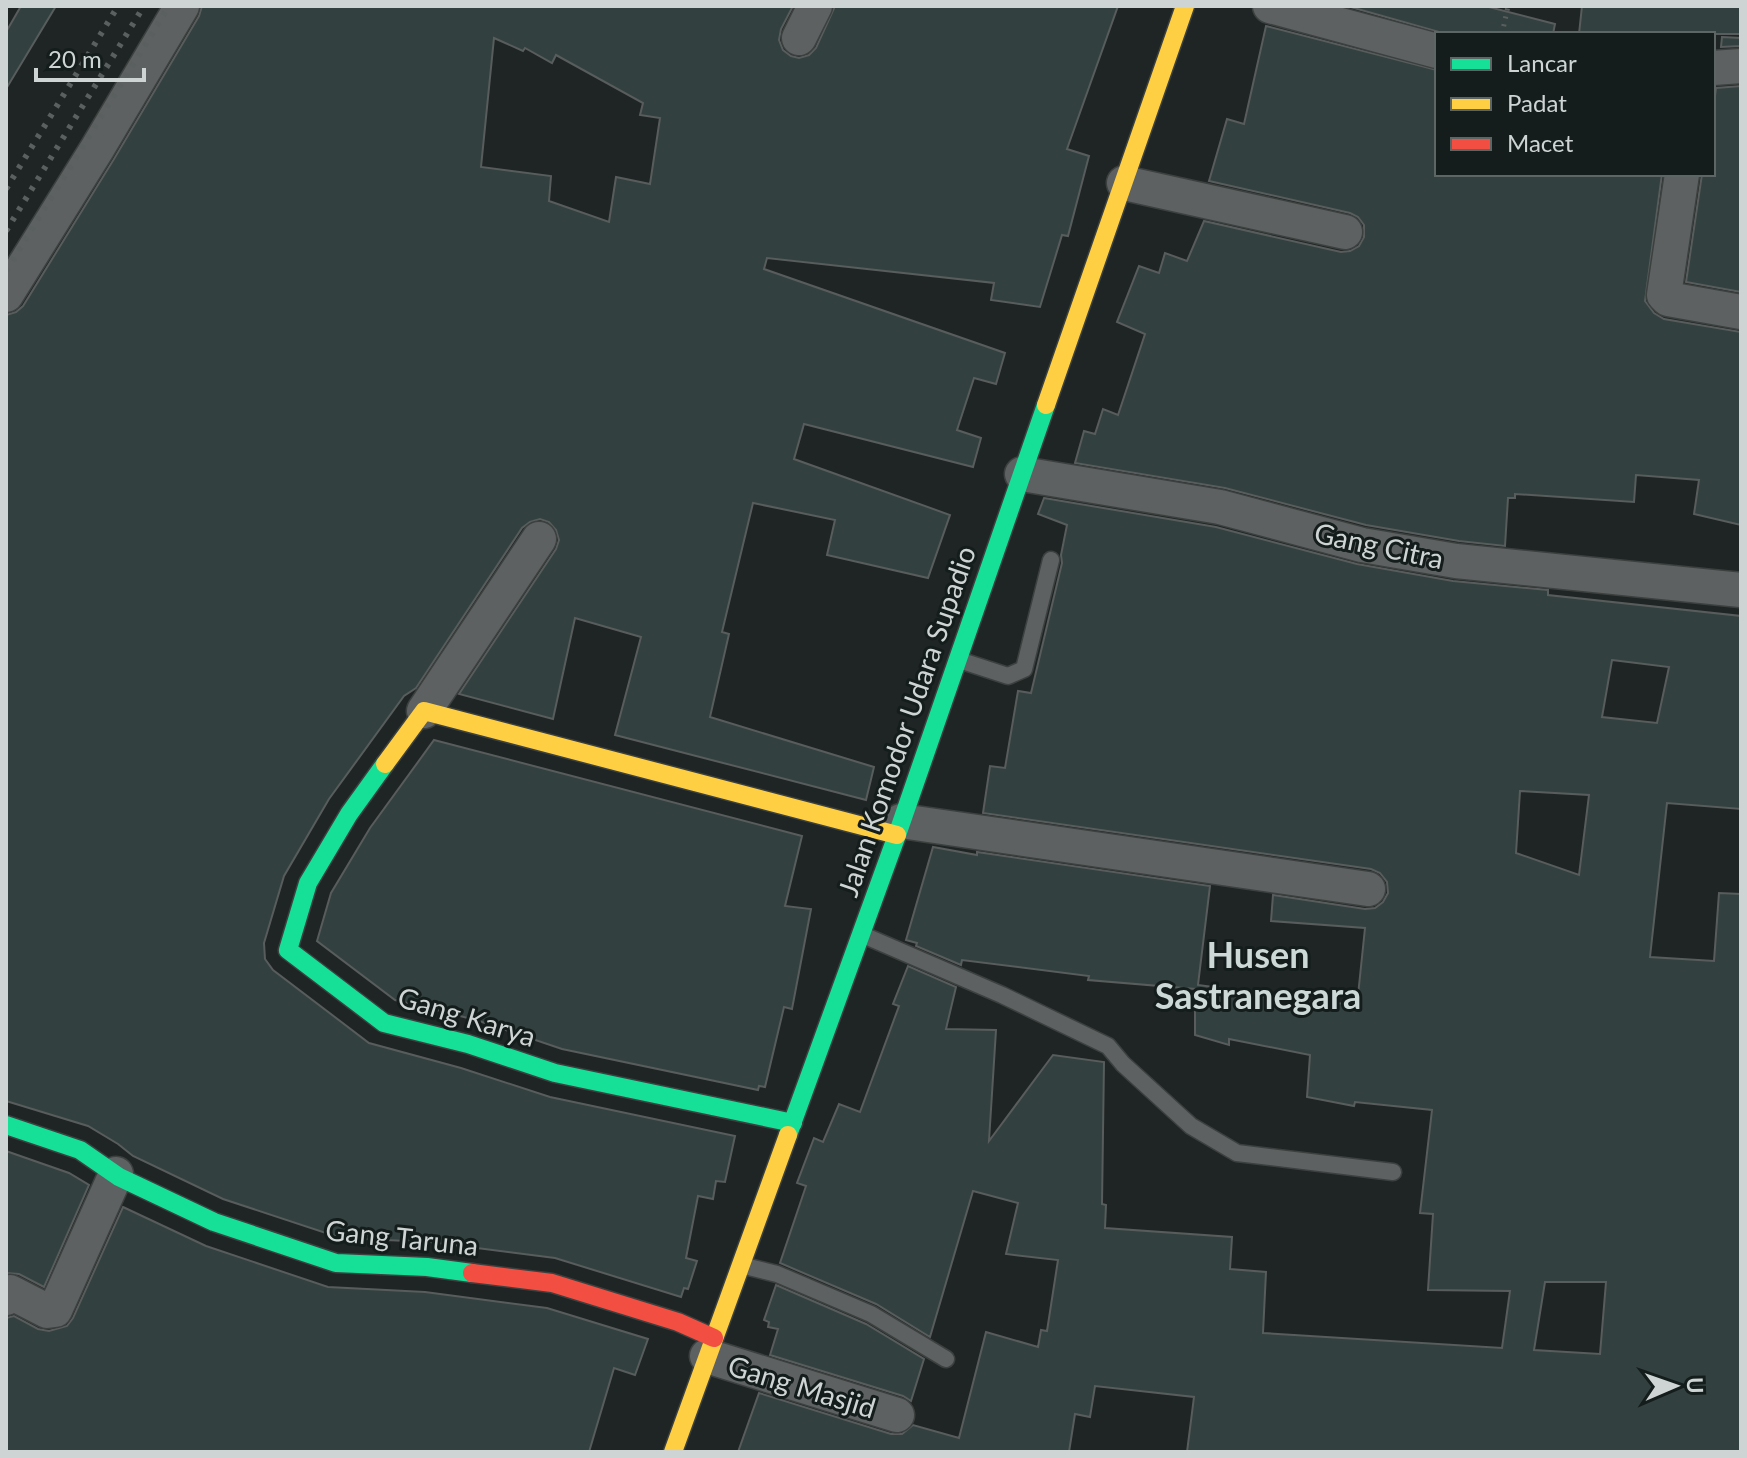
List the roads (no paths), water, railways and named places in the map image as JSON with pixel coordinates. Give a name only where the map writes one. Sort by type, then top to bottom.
[{"type":"street","points":[[6,295],[182,6]]},
{"type":"street","points":[[799,38],[815,6]]},
{"type":"street","name":"Jalan Komodor Udara Supadio","points":[[673,1452],[899,828],[1185,6]]},
{"type":"street","points":[[1270,6],[1435,50]]},
{"type":"street","points":[[1715,68],[1741,66]]},
{"type":"street","points":[[1682,176],[1664,295],[1668,299],[1741,312]]},
{"type":"street","points":[[1124,183],[1345,232]]},
{"type":"street","name":"Gang Citra","points":[[1022,474],[1220,507],[1362,545],[1456,561],[1741,590]]},
{"type":"street","points":[[539,539],[424,711],[899,828],[1368,889]]},
{"type":"street","name":"Gang Karya","points":[[424,711],[349,814],[308,883],[288,950],[384,1023],[468,1044],[555,1073],[793,1123]]},
{"type":"street","name":"Gang Taruna","points":[[6,1125],[80,1150],[116,1174],[214,1222],[336,1263],[427,1267],[552,1283],[667,1318],[711,1347]]},
{"type":"street","points":[[6,1298],[10,1292],[47,1311],[55,1310],[116,1174]]},
{"type":"street","name":"Gang Masjid","points":[[711,1347],[897,1415]]},
{"type":"lane","points":[[958,660],[1008,676],[1024,669],[1051,560]]},
{"type":"lane","points":[[861,934],[1002,995],[1108,1046],[1123,1064],[1191,1126],[1237,1153],[1393,1172]]},
{"type":"lane","points":[[741,1265],[777,1274],[871,1314],[946,1359]]},
{"type":"railway","points":[[6,189],[118,6]]},
{"type":"railway","points":[[6,231],[144,6]]},
{"type":"railway","points":[[6,271],[169,6]]},
{"type":"district","name":"Husen Sastranegara","points":[[1258,974]]}]
